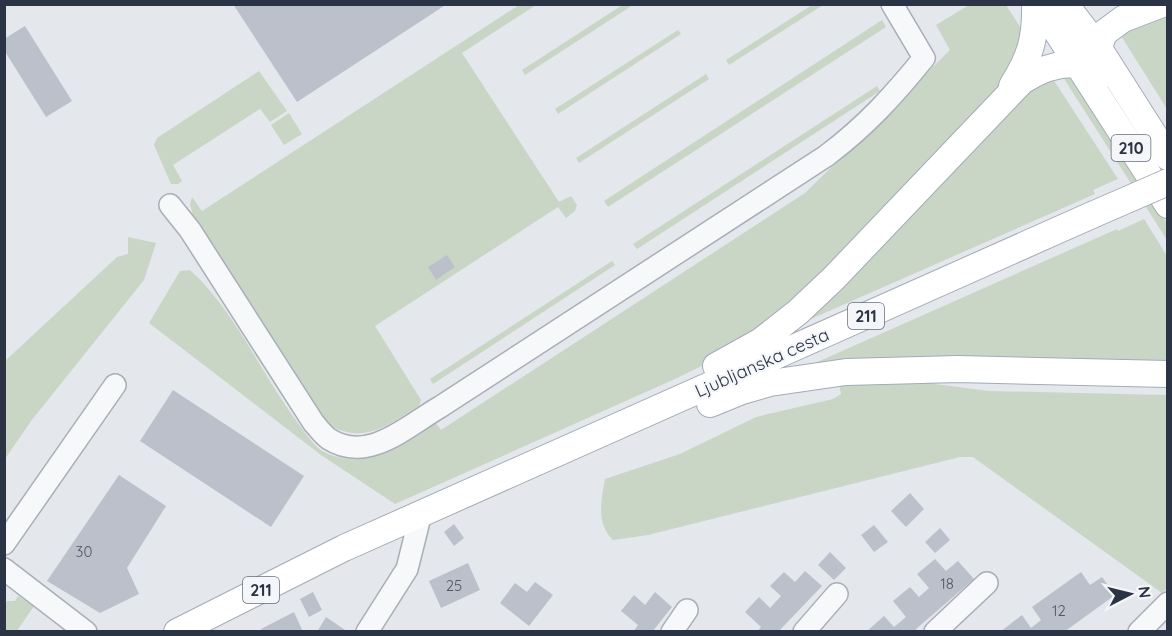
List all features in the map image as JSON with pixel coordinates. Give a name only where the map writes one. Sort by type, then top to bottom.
[{"type":"main road","name":"211","points":[[1007,95],[1025,66],[1030,51],[1035,4]]},
{"type":"main road","name":"210","points":[[1040,4],[1091,67],[1116,76],[1167,157]]},
{"type":"main road","name":"210","points":[[1065,4],[1091,67],[1167,205]]},
{"type":"main road","points":[[1091,67],[1104,33],[1116,23],[1162,4]]},
{"type":"main road","name":"211","points":[[640,417],[653,400],[665,390],[746,351],[798,312],[888,222],[1007,95],[1035,73],[1052,66],[1091,67]]},
{"type":"main road","name":"Ljubljanska cesta","points":[[177,632],[344,548],[421,513],[1167,182]]},
{"type":"main road","name":"211","points":[[640,417],[663,417],[686,413],[742,391],[770,383],[846,372],[958,369],[1167,374]]},
{"type":"street","points":[[170,205],[190,230],[313,422],[328,438],[347,448],[376,446],[778,188],[856,133],[887,103],[924,58],[892,4]]},
{"type":"street","points":[[4,544],[115,385]]},
{"type":"street","points":[[367,632],[407,569],[421,513]]},
{"type":"street","points":[[4,569],[86,632]]},
{"type":"street","points":[[935,632],[987,583]]},
{"type":"street","points":[[804,632],[837,594]]},
{"type":"street","points":[[1139,632],[1167,603]]},
{"type":"street","points":[[672,632],[687,610]]},
{"type":"green space","points":[[624,4],[633,5],[525,75],[522,70]]},
{"type":"green space","points":[[519,5],[536,5],[462,53],[559,202],[571,196],[577,205],[575,211],[566,218],[558,207],[375,326],[421,400],[419,406],[375,430],[352,433],[340,430],[327,424],[196,227],[190,204],[192,197],[202,211]]},
{"type":"green space","points":[[812,5],[823,5],[729,65],[726,60]]},
{"type":"green space","points":[[969,5],[1006,5],[1024,33],[1015,70],[810,291],[732,351],[675,379],[395,504],[321,455],[149,323],[180,271],[190,270],[235,324],[285,404],[309,438],[322,451],[344,458],[366,458],[393,447],[435,422],[441,430],[805,193],[950,50],[936,25]]},
{"type":"green space","points":[[1167,16],[1167,109],[1118,31],[1131,23]]},
{"type":"green space","points":[[882,20],[886,27],[608,207],[604,201]]},
{"type":"green space","points":[[678,30],[681,34],[558,114],[555,109]]},
{"type":"green space","points":[[259,71],[287,111],[270,122],[260,109],[173,165],[182,181],[178,184],[171,184],[154,145],[157,138]]},
{"type":"green space","points":[[1070,73],[1167,223],[1167,240],[1061,74]]},
{"type":"green space","points":[[706,74],[709,79],[579,163],[576,158]]},
{"type":"green space","points":[[1051,76],[1118,179],[1093,190],[1095,194],[795,326],[1034,84]]},
{"type":"green space","points":[[877,86],[880,91],[637,249],[633,244]]},
{"type":"green space","points":[[289,113],[302,134],[284,145],[271,125]]},
{"type":"green space","points":[[1144,219],[1167,256],[1167,365],[806,367],[1117,229],[1118,231]]},
{"type":"green space","points":[[128,237],[156,243],[144,280],[31,421],[5,459],[5,361],[117,257],[128,254]]},
{"type":"green space","points":[[612,261],[615,265],[433,384],[430,379]]},
{"type":"green space","points":[[931,377],[935,384],[989,391],[1167,395],[1168,587],[1162,593],[973,457],[960,457],[648,535],[613,540],[604,527],[601,503],[605,479],[680,454],[756,417],[833,399],[841,394],[838,379]]},
{"type":"green space","points":[[18,596],[34,606],[17,631],[5,631],[5,604],[7,601],[15,601]]},
{"type":"building","points":[[233,4],[447,4],[297,102]]},
{"type":"building","points":[[25,26],[72,101],[46,117],[4,50],[4,39]]},
{"type":"building","points":[[447,255],[455,267],[436,280],[428,267]]},
{"type":"building","points":[[173,390],[304,476],[271,527],[140,441]]},
{"type":"building","points":[[119,475],[166,506],[127,568],[139,594],[100,613],[47,581]]},
{"type":"building","points":[[910,493],[924,509],[906,527],[891,511]]},
{"type":"building","points":[[454,524],[464,538],[454,546],[444,532]]},
{"type":"building","points":[[874,525],[888,542],[874,552],[861,535]]},
{"type":"building","points":[[940,528],[950,540],[935,553],[925,542]]},
{"type":"building","points":[[830,552],[846,568],[834,580],[818,565]]},
{"type":"building","points":[[935,559],[946,571],[958,561],[974,579],[916,629],[918,632],[866,632],[884,616],[894,627],[906,617],[893,601],[910,587],[919,597],[929,588],[917,574]]},
{"type":"building","points":[[468,563],[480,590],[441,608],[429,581]]},
{"type":"building","points":[[805,571],[822,586],[778,632],[757,632],[761,627],[745,612],[759,597],[770,608],[781,596],[770,586],[784,572],[795,582]]},
{"type":"building","points":[[1081,572],[1090,585],[1102,577],[1115,595],[1064,632],[1000,632],[1022,615],[1031,628],[1041,620],[1032,607]]},
{"type":"building","points":[[535,582],[553,595],[529,626],[500,603],[515,583],[527,592]]},
{"type":"building","points":[[313,592],[322,610],[309,617],[300,599]]},
{"type":"building","points":[[655,592],[672,607],[652,632],[633,632],[638,625],[621,611],[634,595],[645,605]]},
{"type":"building","points":[[294,612],[303,632],[262,632],[261,629]]},
{"type":"building","points":[[326,617],[348,632],[317,632]]}]
